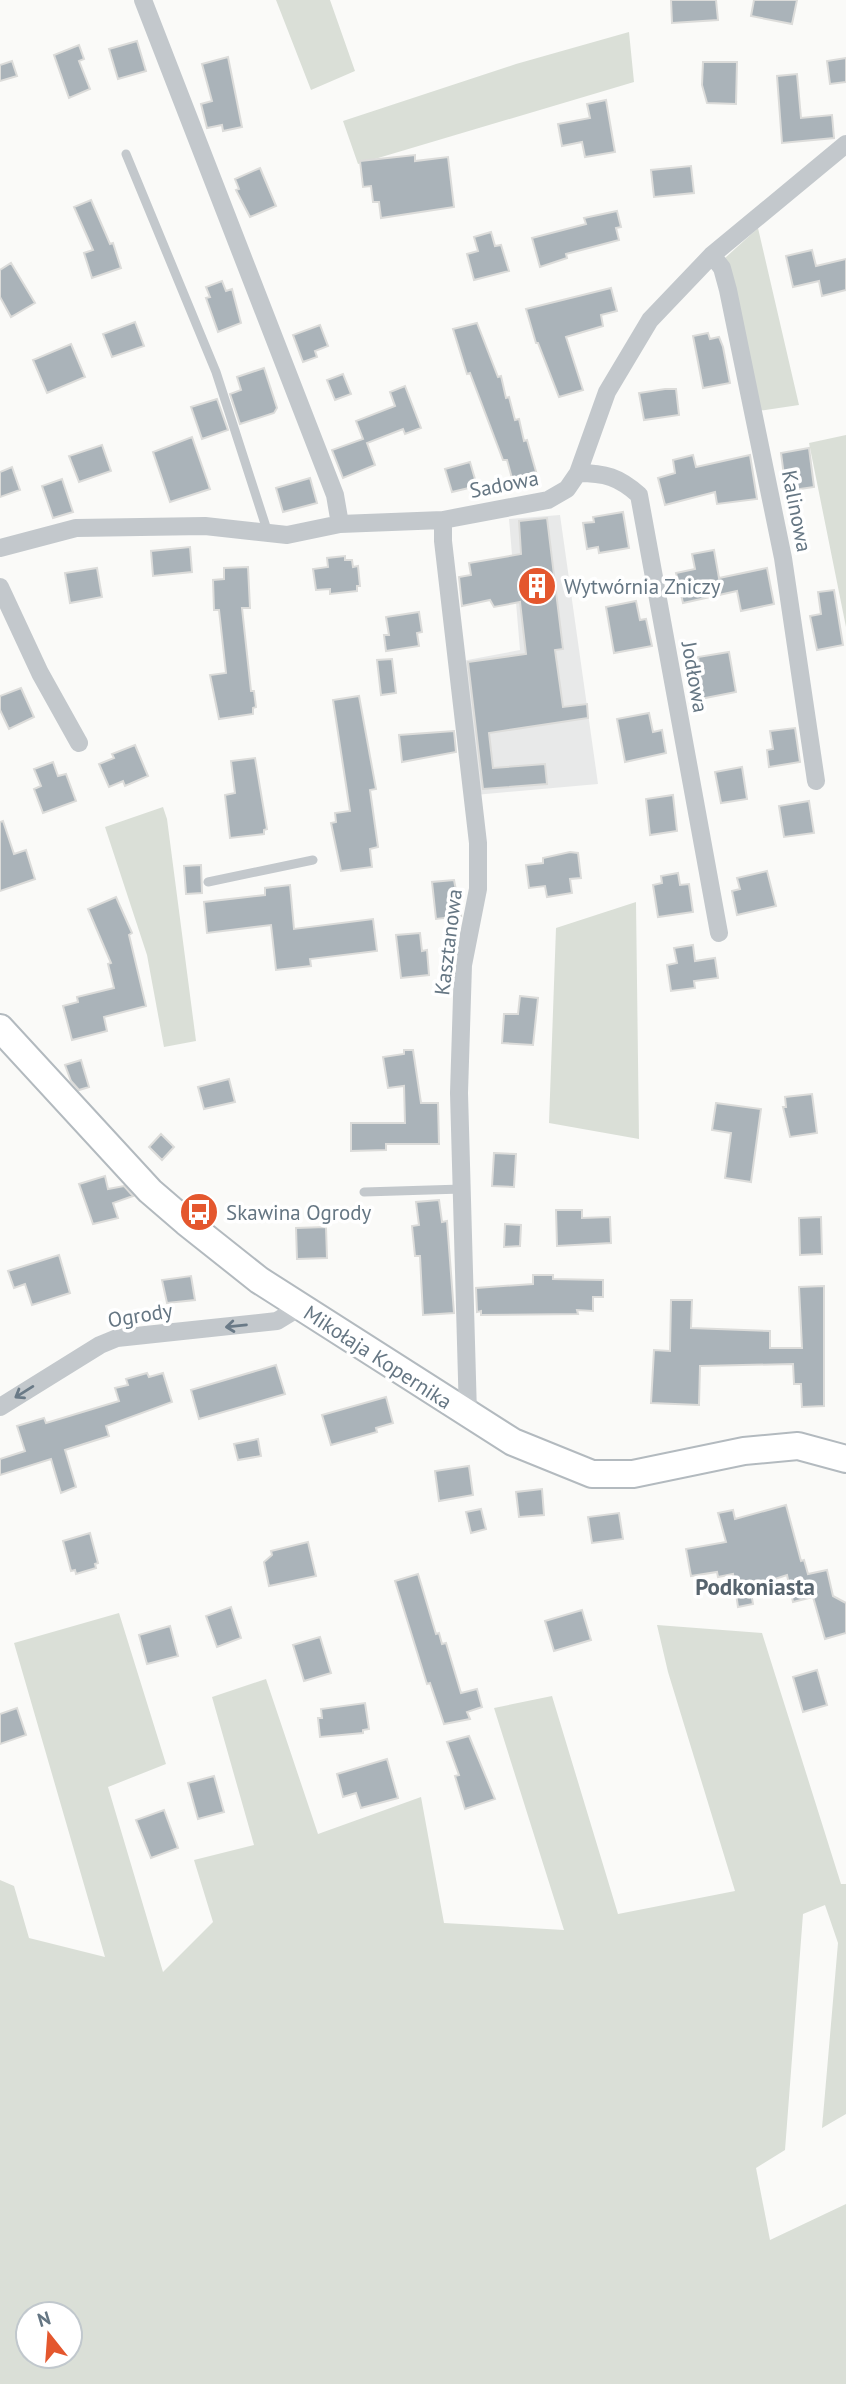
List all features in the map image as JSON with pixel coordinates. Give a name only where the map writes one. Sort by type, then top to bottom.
[{"type":"street","points":[[143,0],[335,495],[340,524]]},
{"type":"street","name":"Sadowa","points":[[0,548],[76,528],[205,526],[287,535],[340,524],[443,520],[548,500],[567,489],[578,473],[607,392],[650,320],[712,255],[846,144]]},
{"type":"street","name":"Kalinowa","points":[[712,255],[722,268],[728,290],[781,545],[816,781]]},
{"type":"street","name":"Jodłowa","points":[[578,473],[607,473],[624,482],[639,495],[719,933]]},
{"type":"street","name":"Kasztanowa","points":[[443,520],[444,555],[478,843],[478,888],[463,965],[460,1093],[468,1414]]},
{"type":"street","points":[[0,587],[40,673],[79,743]]},
{"type":"street","name":"Mikołaja Kopernika","points":[[0,1028],[150,1191],[259,1280],[513,1442],[592,1474],[633,1474],[744,1451],[798,1446],[846,1459]]},
{"type":"street","name":"Ogrody","points":[[0,1407],[100,1345],[117,1338],[277,1321],[300,1307]]},
{"type":"lane","points":[[127,154],[216,372],[268,533]]},
{"type":"lane","points":[[208,882],[313,860]]},
{"type":"lane","points":[[364,1192],[462,1189]]},
{"type":"shaded area","points":[[276,0],[330,0],[355,71],[311,90]]},
{"type":"shaded area","points":[[629,32],[634,82],[358,164],[343,121],[516,64]]},
{"type":"shaded area","points":[[758,228],[799,405],[758,411],[725,258]]},
{"type":"shaded area","points":[[846,435],[846,627],[809,443]]},
{"type":"shaded area","points":[[560,515],[598,784],[475,795],[462,661],[520,650],[509,519]]},
{"type":"shaded area","points":[[163,807],[167,819],[196,1041],[164,1047],[147,955],[105,827]]},
{"type":"shaded area","points":[[636,902],[639,1139],[549,1123],[556,928]]},
{"type":"shaded area","points":[[119,1613],[166,1764],[108,1787],[163,1972],[213,1922],[194,1860],[254,1845],[212,1697],[266,1679],[318,1834],[421,1797],[444,1923],[564,1930],[494,1708],[552,1696],[618,1914],[735,1891],[668,1672],[657,1625],[762,1633],[841,1884],[846,1884],[846,2114],[822,2128],[838,1943],[825,1905],[803,1914],[785,2150],[756,2168],[770,2240],[846,2204],[846,2384],[0,2384],[0,1880],[14,1886],[29,1938],[105,1957],[14,1643]]},
{"type":"building","points":[[671,0],[716,0],[718,20],[672,23]]},
{"type":"building","points":[[754,0],[797,0],[792,24],[751,16]]},
{"type":"building","points":[[137,41],[146,71],[118,79],[109,49]]},
{"type":"building","points":[[79,45],[84,59],[79,61],[90,89],[69,98],[54,55]]},
{"type":"building","points":[[228,57],[242,127],[223,131],[222,125],[207,128],[201,104],[212,101],[202,64]]},
{"type":"building","points":[[846,58],[846,82],[830,84],[827,61]]},
{"type":"building","points":[[12,61],[17,76],[0,81],[0,65]]},
{"type":"building","points":[[703,62],[737,62],[736,104],[707,103],[702,85]]},
{"type":"building","points":[[797,74],[801,118],[832,115],[834,138],[782,143],[777,76]]},
{"type":"building","points":[[606,100],[615,152],[585,157],[582,142],[562,146],[558,124],[590,118],[587,104]]},
{"type":"building","points":[[415,155],[415,161],[448,157],[454,207],[381,218],[379,202],[373,202],[371,186],[363,187],[360,161]]},
{"type":"building","points":[[691,166],[694,193],[654,197],[651,170]]},
{"type":"building","points":[[260,168],[276,206],[250,217],[236,190],[239,189],[235,179]]},
{"type":"building","points":[[91,200],[110,244],[113,243],[121,268],[92,278],[84,253],[93,250],[74,207]]},
{"type":"building","points":[[617,211],[621,227],[616,228],[619,240],[566,254],[567,258],[540,267],[532,238],[586,224],[584,218]]},
{"type":"building","points":[[491,232],[495,246],[501,245],[509,271],[474,280],[467,254],[478,251],[474,237]]},
{"type":"building","points":[[812,250],[816,266],[846,259],[846,290],[822,296],[819,281],[793,287],[786,256]]},
{"type":"building","points":[[11,263],[35,303],[11,317],[0,297],[0,270]]},
{"type":"building","points":[[222,281],[226,291],[232,289],[241,323],[218,332],[206,298],[210,297],[206,287]]},
{"type":"building","points":[[611,288],[617,311],[601,315],[603,326],[566,337],[583,390],[559,397],[536,343],[526,309]]},
{"type":"building","points":[[135,322],[144,346],[112,357],[103,334]]},
{"type":"building","points":[[477,323],[498,377],[501,376],[515,420],[519,419],[537,475],[513,482],[507,460],[503,460],[470,373],[467,374],[453,329]]},
{"type":"building","points":[[320,325],[328,346],[315,351],[317,357],[303,362],[293,335]]},
{"type":"building","points":[[708,333],[710,339],[719,337],[730,383],[703,388],[693,336]]},
{"type":"building","points":[[71,344],[85,377],[47,393],[33,360]]},
{"type":"building","points":[[264,368],[277,408],[274,413],[240,424],[230,394],[241,390],[237,377]]},
{"type":"building","points":[[343,374],[351,394],[335,400],[327,380]]},
{"type":"building","points":[[405,386],[421,428],[405,434],[403,429],[367,443],[375,465],[343,478],[332,450],[363,439],[356,421],[395,406],[390,392]]},
{"type":"building","points":[[676,389],[679,415],[644,420],[639,393]]},
{"type":"building","points":[[217,399],[228,430],[202,439],[191,407]]},
{"type":"building","points":[[192,437],[210,489],[170,502],[153,452]]},
{"type":"building","points":[[102,445],[111,471],[79,482],[69,456]]},
{"type":"building","points":[[809,448],[814,487],[786,491],[781,453]]},
{"type":"building","points":[[693,455],[696,467],[750,455],[757,499],[717,504],[715,492],[665,505],[658,478],[675,473],[673,460]]},
{"type":"building","points":[[470,462],[477,486],[452,492],[445,469]]},
{"type":"building","points":[[12,467],[20,490],[0,497],[0,472]]},
{"type":"building","points":[[310,478],[317,503],[283,512],[276,488]]},
{"type":"building","points":[[62,479],[73,512],[53,518],[42,486]]},
{"type":"building","points":[[623,512],[629,548],[599,553],[598,547],[587,549],[583,523],[594,522],[593,517]]},
{"type":"building","points":[[547,518],[563,649],[555,650],[563,707],[587,704],[588,718],[489,733],[493,768],[545,764],[547,784],[483,789],[468,662],[526,654],[520,602],[494,607],[490,600],[462,606],[459,577],[471,575],[469,563],[521,554],[519,521]]},
{"type":"building","points":[[190,547],[192,572],[153,576],[151,551]]},
{"type":"building","points":[[714,550],[719,578],[767,568],[774,604],[741,611],[737,591],[683,603],[676,573],[695,569],[692,554]]},
{"type":"building","points":[[345,556],[345,560],[352,560],[353,567],[358,566],[360,586],[357,586],[357,591],[330,594],[330,589],[316,590],[313,569],[328,567],[327,558]]},
{"type":"building","points":[[248,567],[250,608],[242,608],[251,691],[254,691],[256,707],[253,708],[253,714],[219,719],[210,675],[226,673],[219,610],[214,610],[213,580],[224,579],[224,568]]},
{"type":"building","points":[[97,568],[102,597],[70,603],[65,573]]},
{"type":"building","points":[[834,590],[843,645],[817,650],[810,616],[821,614],[818,592]]},
{"type":"building","points":[[636,601],[640,620],[646,619],[652,646],[614,653],[606,607]]},
{"type":"building","points":[[419,612],[422,632],[417,633],[419,646],[386,651],[384,635],[389,635],[386,617]]},
{"type":"building","points":[[729,652],[736,692],[695,700],[690,670],[700,668],[698,657]]},
{"type":"building","points":[[392,659],[396,693],[381,695],[377,660]]},
{"type":"building","points":[[21,688],[34,717],[9,729],[0,710],[0,696]]},
{"type":"building","points":[[359,696],[376,789],[370,790],[378,847],[370,849],[372,867],[341,871],[331,823],[336,822],[335,813],[350,811],[333,700]]},
{"type":"building","points":[[649,713],[653,732],[662,730],[666,753],[625,762],[617,719]]},
{"type":"building","points":[[795,728],[800,762],[769,767],[767,750],[773,749],[770,731]]},
{"type":"building","points":[[454,731],[456,752],[402,762],[399,735]]},
{"type":"building","points":[[135,745],[148,776],[125,786],[123,781],[109,787],[99,764],[114,758],[112,754]]},
{"type":"building","points":[[255,758],[267,829],[264,834],[230,838],[225,795],[235,793],[231,761]]},
{"type":"building","points":[[53,762],[58,776],[66,774],[76,801],[43,813],[34,789],[41,786],[34,769]]},
{"type":"building","points":[[742,767],[747,799],[721,803],[715,772]]},
{"type":"building","points":[[673,795],[677,831],[650,835],[646,799]]},
{"type":"building","points":[[809,801],[814,833],[784,837],[779,806]]},
{"type":"building","points":[[3,821],[14,854],[26,850],[35,879],[0,891],[0,822]]},
{"type":"building","points":[[570,852],[578,853],[581,878],[570,879],[572,893],[547,897],[545,886],[529,888],[526,865],[543,863],[543,858]]},
{"type":"building","points":[[201,865],[202,893],[186,894],[184,866]]},
{"type":"building","points":[[767,871],[776,906],[737,915],[732,891],[740,889],[737,878]]},
{"type":"building","points":[[678,873],[680,885],[689,884],[693,912],[658,917],[653,885],[662,883],[661,876]]},
{"type":"building","points":[[454,880],[461,916],[436,919],[432,882]]},
{"type":"building","points":[[290,885],[294,929],[373,919],[377,951],[310,959],[311,966],[276,970],[271,925],[207,933],[204,902],[265,895],[265,888]]},
{"type":"building","points":[[116,897],[132,933],[129,935],[146,1006],[104,1017],[107,1031],[72,1040],[63,1006],[78,1002],[77,997],[114,988],[108,964],[111,963],[88,909]]},
{"type":"building","points":[[420,933],[422,951],[427,950],[429,975],[401,978],[396,935]]},
{"type":"building","points":[[693,945],[695,961],[715,958],[718,978],[694,981],[695,988],[671,991],[667,965],[677,963],[674,948]]},
{"type":"building","points":[[520,996],[538,998],[533,1045],[502,1043],[504,1014],[518,1014]]},
{"type":"building","points":[[404,1050],[413,1050],[421,1103],[438,1103],[439,1144],[386,1144],[386,1150],[351,1151],[351,1123],[405,1123],[404,1086],[388,1088],[383,1057],[404,1054]]},
{"type":"building","points":[[81,1060],[89,1087],[79,1090],[71,1081],[65,1065]]},
{"type":"building","points":[[229,1079],[235,1102],[204,1109],[198,1087]]},
{"type":"building","points":[[812,1094],[817,1133],[790,1137],[783,1107],[786,1107],[785,1097]]},
{"type":"building","points":[[716,1103],[761,1109],[751,1182],[725,1178],[731,1133],[712,1130]]},
{"type":"building","points":[[161,1134],[174,1147],[162,1160],[149,1147]]},
{"type":"building","points":[[494,1153],[516,1154],[514,1187],[492,1186]]},
{"type":"building","points":[[105,1176],[108,1189],[124,1186],[133,1196],[113,1203],[118,1218],[93,1224],[79,1184]]},
{"type":"building","points":[[439,1200],[442,1222],[447,1221],[454,1313],[423,1315],[420,1256],[415,1256],[412,1226],[419,1225],[416,1202]]},
{"type":"building","points":[[556,1210],[582,1210],[582,1218],[610,1217],[611,1243],[557,1246]]},
{"type":"building","points":[[821,1217],[822,1254],[800,1255],[799,1218]]},
{"type":"building","points":[[505,1224],[521,1225],[520,1246],[504,1247]]},
{"type":"building","points":[[326,1227],[327,1258],[297,1259],[296,1228]]},
{"type":"building","points":[[59,1255],[70,1293],[32,1305],[25,1284],[14,1288],[8,1271]]},
{"type":"building","points":[[533,1275],[553,1275],[553,1279],[603,1280],[603,1297],[593,1297],[593,1311],[577,1310],[578,1314],[481,1315],[481,1311],[477,1312],[476,1288],[533,1284]]},
{"type":"building","points":[[191,1276],[195,1300],[167,1303],[162,1280]]},
{"type":"building","points":[[824,1286],[824,1406],[802,1407],[801,1384],[794,1384],[793,1364],[700,1366],[699,1405],[651,1403],[654,1350],[670,1351],[671,1300],[692,1300],[691,1328],[770,1331],[770,1348],[802,1348],[799,1287]]},
{"type":"building","points":[[276,1365],[285,1394],[199,1419],[191,1390]]},
{"type":"building","points":[[147,1373],[149,1377],[163,1373],[172,1402],[106,1426],[109,1436],[65,1450],[76,1487],[61,1493],[51,1459],[0,1475],[0,1459],[25,1451],[17,1426],[44,1418],[46,1423],[119,1401],[115,1388],[128,1385],[126,1379]]},
{"type":"building","points":[[386,1397],[393,1423],[376,1428],[377,1432],[331,1445],[322,1415]]},
{"type":"building","points":[[258,1439],[261,1456],[238,1460],[234,1444]]},
{"type":"building","points":[[469,1466],[473,1495],[439,1501],[435,1471]]},
{"type":"building","points":[[542,1489],[544,1515],[519,1517],[516,1492]]},
{"type":"building","points":[[786,1505],[801,1561],[804,1560],[808,1574],[827,1570],[833,1596],[846,1603],[846,1633],[825,1639],[813,1597],[793,1602],[787,1575],[750,1587],[753,1604],[738,1607],[733,1574],[718,1577],[717,1572],[691,1576],[686,1549],[726,1542],[718,1513],[733,1510],[735,1519]]},
{"type":"building","points":[[481,1509],[486,1529],[471,1533],[466,1512]]},
{"type":"building","points":[[619,1513],[623,1539],[592,1543],[588,1517]]},
{"type":"building","points":[[90,1533],[98,1563],[95,1564],[96,1568],[76,1574],[75,1570],[71,1571],[63,1541]]},
{"type":"building","points":[[308,1542],[316,1576],[269,1586],[264,1562],[272,1555],[271,1551]]},
{"type":"building","points":[[418,1574],[436,1634],[439,1633],[442,1644],[446,1643],[461,1693],[477,1689],[482,1707],[467,1712],[470,1719],[444,1724],[430,1683],[427,1684],[395,1581]]},
{"type":"building","points":[[231,1607],[241,1638],[217,1647],[206,1616]]},
{"type":"building","points":[[582,1610],[591,1640],[554,1651],[545,1621]]},
{"type":"building","points":[[170,1626],[178,1656],[147,1664],[139,1635]]},
{"type":"building","points":[[320,1637],[331,1673],[304,1681],[293,1645]]},
{"type":"building","points":[[817,1670],[827,1705],[803,1712],[793,1677]]},
{"type":"building","points":[[365,1703],[369,1729],[363,1730],[363,1733],[320,1737],[318,1718],[322,1718],[321,1709]]},
{"type":"building","points":[[17,1708],[26,1735],[0,1744],[0,1714]]},
{"type":"building","points":[[469,1736],[495,1799],[465,1809],[455,1776],[459,1775],[447,1742]]},
{"type":"building","points":[[387,1759],[398,1798],[361,1808],[356,1793],[343,1797],[337,1774]]},
{"type":"building","points":[[214,1776],[224,1812],[198,1819],[188,1783]]},
{"type":"building","points":[[164,1810],[178,1848],[151,1858],[136,1820]]},
{"type":"place","name":"Wytwórnia Zniczy","points":[[537,586]]},
{"type":"place","name":"Skawina Ogrody","points":[[199,1212]]},
{"type":"district","name":"Podkoniasta","points":[[755,1586]]}]
